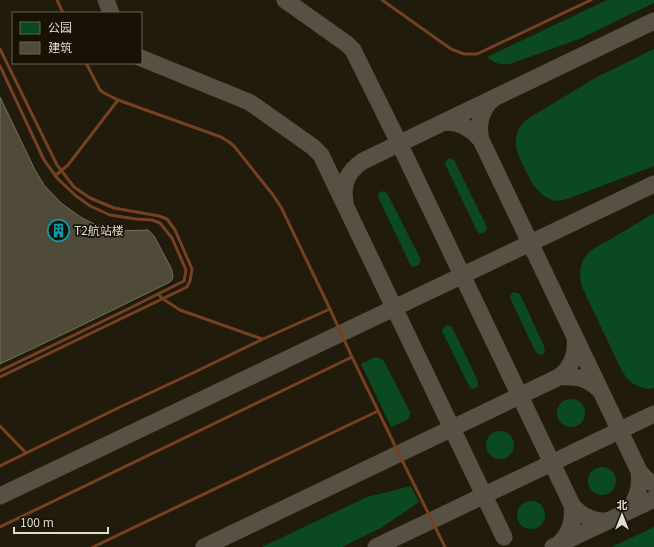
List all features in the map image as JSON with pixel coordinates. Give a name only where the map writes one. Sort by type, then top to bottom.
[{"type":"lane","points":[[57,0],[63,12]]},
{"type":"lane","points":[[382,0],[451,49],[464,54],[477,54],[591,0]]},
{"type":"lane","points":[[0,49],[56,165],[74,187],[90,198],[114,208],[159,216],[167,219],[175,230],[192,269],[190,281],[187,287],[0,378]]},
{"type":"lane","points":[[87,64],[100,90],[104,93],[118,100],[221,137],[229,142],[234,146],[273,196],[281,207],[444,547]]},
{"type":"lane","points":[[0,66],[44,160],[56,176],[75,196],[90,206],[110,215],[152,220],[160,223],[172,238],[186,270],[184,281],[0,371]]},
{"type":"lane","points":[[56,176],[68,165],[118,100]]},
{"type":"lane","points":[[158,294],[180,310],[263,339]]},
{"type":"lane","points":[[0,466],[120,406],[330,309]]},
{"type":"lane","points":[[0,527],[352,357]]},
{"type":"lane","points":[[93,547],[378,411]]},
{"type":"lane","points":[[0,426],[26,453]]},
{"type":"green space","points":[[607,0],[654,0],[654,3],[579,39],[510,64],[498,64],[487,57]]},
{"type":"green space","points":[[654,49],[654,166],[564,200],[559,201],[549,199],[543,195],[530,179],[517,149],[516,137],[521,125],[526,120],[595,78]]},
{"type":"green space","points":[[449,158],[454,160],[487,227],[486,231],[483,233],[480,234],[477,231],[445,164],[446,160]]},
{"type":"green space","points":[[382,191],[387,193],[420,258],[420,263],[417,266],[413,267],[410,264],[378,197],[379,193]]},
{"type":"green space","points":[[654,213],[654,388],[647,389],[632,383],[621,369],[582,287],[580,272],[585,257],[590,252]]},
{"type":"green space","points":[[514,292],[520,294],[544,346],[545,353],[541,355],[535,351],[510,298],[511,294]]},
{"type":"green space","points":[[447,325],[452,327],[477,379],[478,386],[474,389],[470,388],[442,331]]},
{"type":"green space","points":[[375,357],[382,359],[385,363],[410,412],[409,418],[391,427],[361,364]]},
{"type":"green space","points":[[571,399],[581,403],[585,413],[581,423],[571,427],[561,423],[557,413],[561,403]]},
{"type":"green space","points":[[500,431],[510,435],[514,445],[510,455],[500,459],[490,455],[486,445],[490,435]]},
{"type":"green space","points":[[602,467],[612,471],[616,481],[612,491],[602,495],[592,491],[588,481],[592,471]]},
{"type":"green space","points":[[411,486],[419,502],[381,528],[342,547],[262,547],[367,497]]},
{"type":"green space","points":[[531,501],[541,505],[545,515],[541,525],[531,529],[521,525],[517,515],[521,505]]},
{"type":"green space","points":[[654,527],[654,547],[612,547]]},
{"type":"building","name":"T2航站楼","points":[[0,97],[35,170],[44,185],[60,202],[82,218],[106,228],[118,231],[148,230],[154,236],[170,266],[173,278],[168,283],[0,364]]},
{"type":"taxiway","points":[[106,0],[111,12]]},
{"type":"taxiway","points":[[285,0],[347,44],[353,50],[572,505]]},
{"type":"taxiway","points":[[345,202],[344,190],[349,174],[363,161],[654,21]]},
{"type":"taxiway","points":[[142,58],[249,102],[313,147],[321,155],[504,537]]},
{"type":"taxiway","points":[[441,123],[447,122],[463,126],[473,132],[481,140],[481,117],[486,107],[494,98]]},
{"type":"taxiway","points":[[481,140],[639,471]]},
{"type":"taxiway","points":[[0,496],[654,184]]},
{"type":"taxiway","points":[[575,339],[573,360],[564,373],[559,377],[582,379],[591,383],[601,391]]},
{"type":"taxiway","points":[[204,547],[559,377]]},
{"type":"taxiway","points":[[376,547],[654,414]]},
{"type":"taxiway","points":[[627,511],[631,507],[638,493],[640,482],[639,471],[646,479],[654,484]]},
{"type":"taxiway","points":[[553,547],[654,499]]},
{"type":"taxiway","points":[[559,544],[571,526],[572,505],[575,509],[589,518],[599,521],[609,520]]},
{"type":"place","name":"T2航站楼","points":[[58,231]]}]
